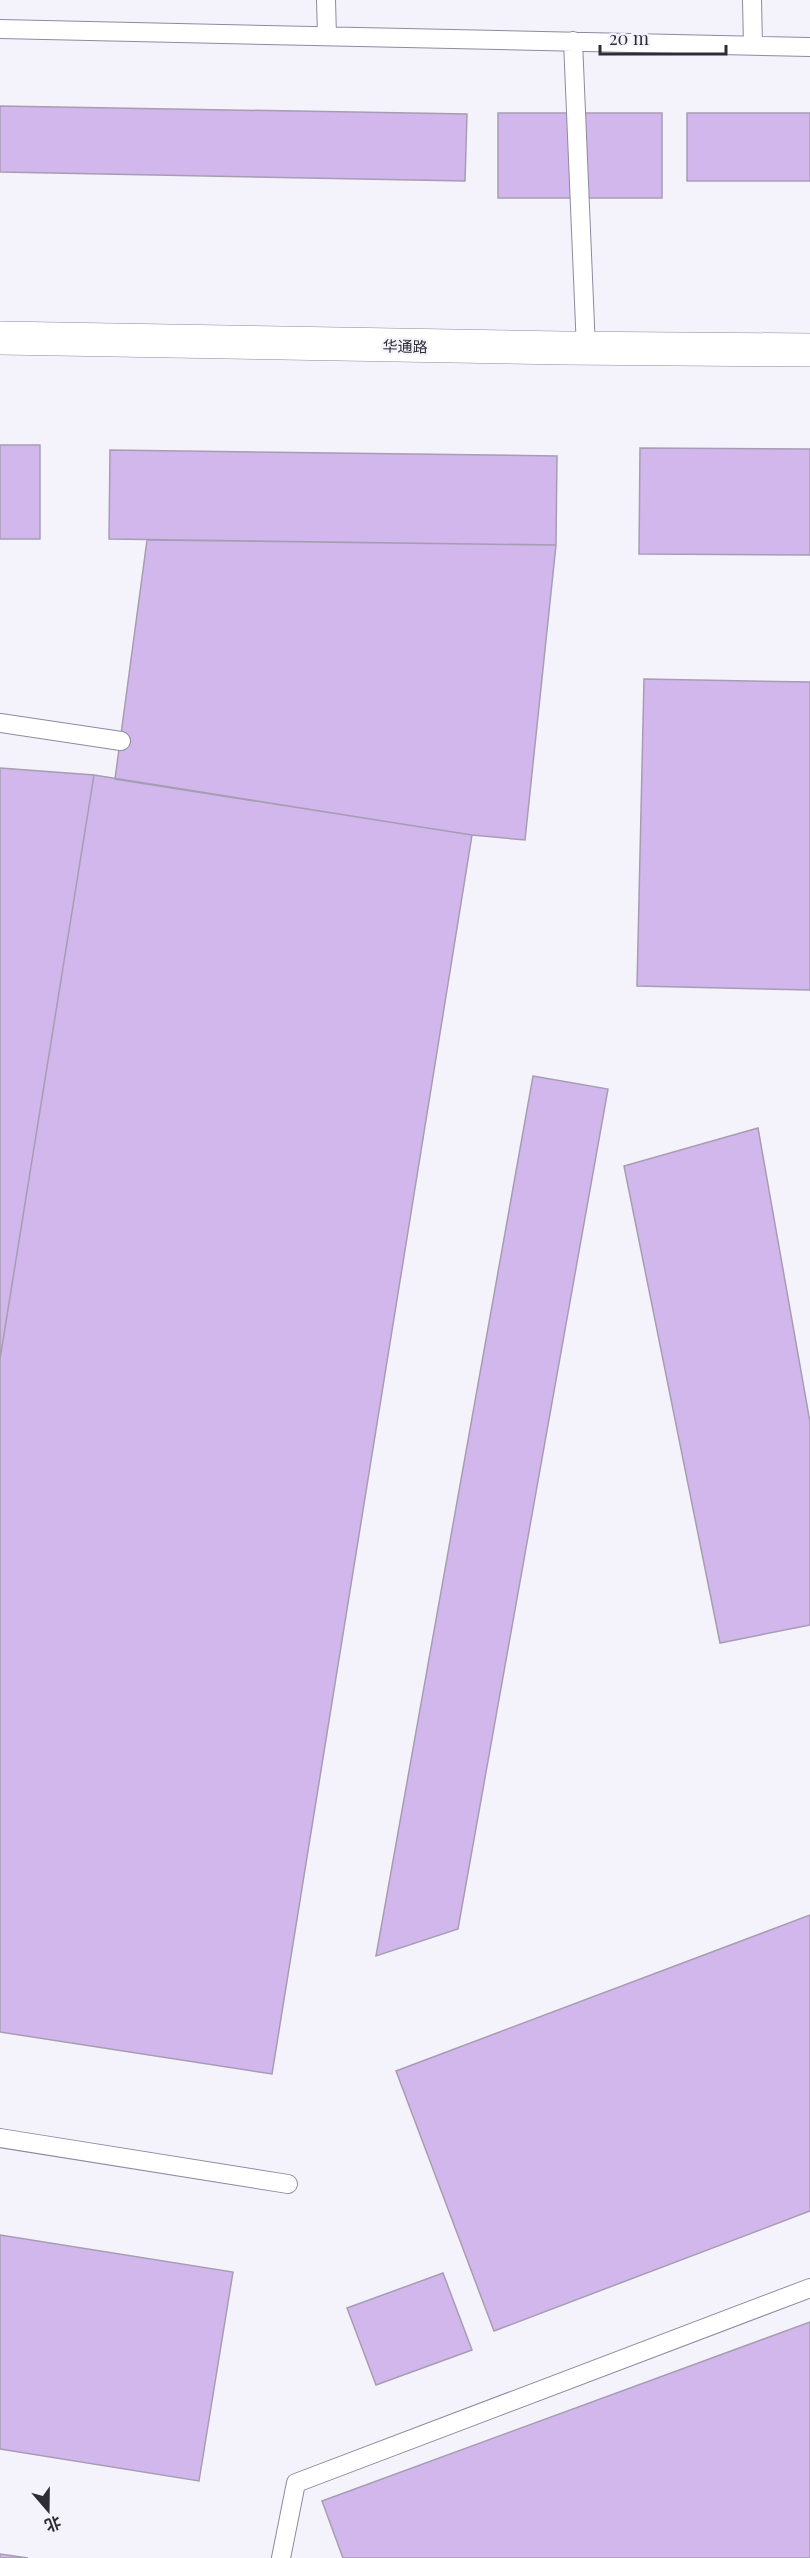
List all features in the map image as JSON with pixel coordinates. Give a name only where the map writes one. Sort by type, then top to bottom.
[{"type":"street","name":"华通路","points":[[0,338],[586,349],[810,350]]},
{"type":"lane","points":[[326,0],[327,36]]},
{"type":"lane","points":[[752,0],[753,45]]},
{"type":"lane","points":[[0,29],[810,47]]},
{"type":"lane","points":[[573,41],[586,349]]},
{"type":"lane","points":[[0,723],[121,741]]},
{"type":"lane","points":[[0,2138],[288,2184]]},
{"type":"lane","points":[[280,2558],[296,2483],[810,2288]]},
{"type":"building","points":[[0,106],[467,114],[465,181],[0,172]]},
{"type":"building","points":[[498,113],[662,113],[662,198],[498,198]]},
{"type":"building","points":[[687,113],[810,113],[810,181],[687,181]]},
{"type":"building","points":[[0,445],[40,445],[40,539],[0,539]]},
{"type":"building","points":[[640,448],[810,449],[810,555],[639,554]]},
{"type":"building","points":[[110,450],[557,456],[556,545],[109,539]]},
{"type":"building","points":[[147,540],[556,545],[525,840],[472,835],[115,779]]},
{"type":"building","points":[[644,679],[810,682],[810,990],[637,986]]},
{"type":"building","points":[[0,768],[94,775],[0,1359]]},
{"type":"building","points":[[94,775],[472,835],[272,2074],[0,2032],[0,1359]]},
{"type":"building","points":[[533,1076],[608,1089],[458,1929],[376,1956]]},
{"type":"building","points":[[758,1128],[810,1422],[810,1625],[720,1643],[624,1166]]},
{"type":"building","points":[[810,1915],[810,2211],[494,2331],[396,2071]]},
{"type":"building","points":[[0,2235],[233,2272],[199,2481],[0,2449]]},
{"type":"building","points":[[443,2273],[472,2350],[376,2385],[347,2308]]},
{"type":"building","points":[[810,2322],[810,2558],[343,2558],[322,2501]]},
{"type":"building","points":[[0,2554],[28,2558],[0,2558]]}]
